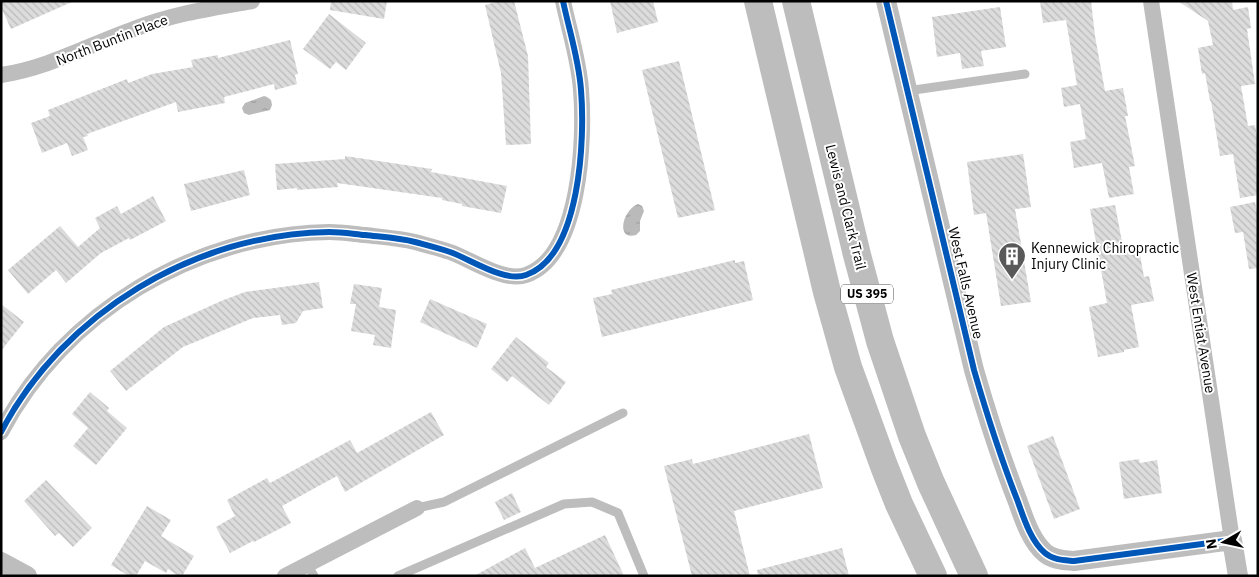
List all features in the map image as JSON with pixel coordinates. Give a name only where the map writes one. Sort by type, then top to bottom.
[{"type":"highway","name":"US 395","points":[[758,1],[825,283],[848,367],[887,474],[933,576]]},
{"type":"highway","name":"Lewis and Clark Trail","points":[[796,1],[880,341],[912,436],[931,483],[974,576]]},
{"type":"street","name":"North Buntin Place","points":[[1,75],[47,64],[114,36],[161,20],[187,13],[252,1]]},
{"type":"street","points":[[1,432],[37,378],[69,340],[99,314],[134,290],[171,270],[216,251],[256,240],[293,234],[332,232],[412,241],[451,252],[506,275],[526,275],[543,265],[553,254],[564,233],[573,207],[580,170],[584,126],[581,87],[563,1]]},
{"type":"street","name":"West Falls Avenue","points":[[886,1],[966,336],[985,407],[1009,479],[1029,529],[1042,550],[1053,557],[1066,560],[1081,560],[1232,540]]},
{"type":"street","name":"West Entiat Avenue","points":[[1152,1],[1238,576]]},
{"type":"street","points":[[285,576],[310,570],[417,508]]},
{"type":"street","points":[[1,562],[27,576]]},
{"type":"lane","points":[[907,92],[1024,74]]},
{"type":"lane","points":[[417,508],[444,502],[624,413]]},
{"type":"lane","points":[[398,576],[564,504],[592,502],[618,513],[644,576]]},
{"type":"water","points":[[264,96],[271,100],[270,110],[249,115],[244,113],[242,108],[245,103]]},
{"type":"water","points":[[638,204],[642,206],[644,211],[640,221],[640,231],[636,235],[629,236],[623,229],[625,218],[628,212]]},
{"type":"building","points":[[1,1],[74,1],[11,29],[1,7]]},
{"type":"building","points":[[331,1],[387,1],[384,19],[330,10]]},
{"type":"building","points":[[500,1],[514,1],[528,56],[531,144],[506,145],[501,73],[485,5]]},
{"type":"building","points":[[610,1],[653,1],[658,22],[617,33]]},
{"type":"building","points":[[1040,1],[1091,1],[1105,91],[1123,88],[1128,116],[1125,116],[1135,166],[1129,167],[1134,194],[1109,198],[1102,163],[1074,168],[1070,142],[1086,139],[1080,104],[1064,107],[1061,88],[1077,85],[1066,20],[1043,23]]},
{"type":"building","points":[[1178,1],[1232,1],[1233,10],[1248,7],[1251,28],[1247,29],[1255,84],[1241,86],[1248,126],[1255,125],[1258,141],[1258,195],[1240,198],[1233,154],[1220,156],[1211,101],[1205,73],[1202,74],[1198,48],[1213,45],[1208,21]]},
{"type":"building","points":[[1000,7],[1006,47],[981,51],[984,66],[962,69],[960,53],[937,57],[932,17]]},
{"type":"building","points":[[329,14],[366,43],[346,70],[336,62],[330,69],[303,49]]},
{"type":"building","points":[[290,40],[298,74],[295,75],[297,84],[275,90],[274,84],[224,97],[225,103],[178,112],[176,102],[87,134],[88,136],[83,137],[88,150],[72,156],[67,143],[42,153],[31,123],[50,116],[48,110],[127,79],[128,83],[152,74],[193,67],[191,60],[218,55],[218,58]]},
{"type":"building","points":[[679,61],[715,210],[678,218],[642,70]]},
{"type":"building","points":[[1023,154],[1031,207],[1015,209],[1031,302],[1001,306],[986,213],[974,215],[967,162]]},
{"type":"building","points":[[345,156],[432,169],[431,172],[507,186],[501,213],[462,206],[462,204],[442,200],[442,198],[337,183],[338,187],[277,190],[275,164],[345,159]]},
{"type":"building","points":[[244,170],[250,195],[191,211],[184,184]]},
{"type":"building","points":[[153,196],[166,221],[101,253],[66,283],[56,270],[28,294],[8,270],[60,226],[78,247],[100,228],[95,218],[117,206],[121,214]]},
{"type":"building","points":[[1255,202],[1258,218],[1258,268],[1249,269],[1243,232],[1235,233],[1230,207]]},
{"type":"building","points":[[1115,205],[1123,247],[1138,244],[1144,277],[1149,276],[1154,301],[1131,305],[1139,347],[1098,357],[1089,307],[1107,303],[1090,209]]},
{"type":"building","points":[[735,260],[735,263],[744,261],[753,300],[602,337],[593,298],[612,294],[611,290]]},
{"type":"building","points":[[319,282],[323,308],[303,311],[296,323],[282,325],[280,315],[253,318],[183,347],[126,391],[110,371],[164,327],[221,301],[245,292]]},
{"type":"building","points":[[354,284],[382,288],[379,307],[396,310],[391,348],[373,345],[375,335],[351,331],[356,304],[350,304]]},
{"type":"building","points":[[430,299],[487,324],[477,348],[420,322]]},
{"type":"building","points":[[1,304],[24,322],[1,351]]},
{"type":"building","points":[[516,337],[549,363],[546,367],[566,382],[549,405],[512,376],[507,382],[491,369]]},
{"type":"building","points":[[90,392],[109,408],[107,411],[127,428],[96,465],[73,446],[88,428],[72,414]]},
{"type":"building","points":[[431,412],[444,435],[345,492],[337,476],[282,506],[291,523],[230,553],[216,527],[235,516],[227,500],[267,478],[270,483],[350,440],[357,453]]},
{"type":"building","points":[[809,434],[823,488],[734,511],[750,576],[692,576],[664,466],[692,459],[693,464]]},
{"type":"building","points":[[1053,436],[1080,509],[1054,519],[1027,446]]},
{"type":"building","points":[[1139,459],[1140,463],[1157,460],[1162,493],[1124,499],[1119,462]]},
{"type":"building","points":[[46,480],[92,528],[73,547],[59,533],[55,536],[24,501]]},
{"type":"building","points":[[512,493],[521,512],[504,520],[495,502]]},
{"type":"building","points":[[147,506],[171,520],[161,536],[194,556],[182,576],[168,569],[166,573],[145,561],[136,576],[129,576],[111,565]]},
{"type":"building","points":[[605,535],[624,576],[474,576],[525,548],[535,568]]},
{"type":"building","points":[[842,548],[849,576],[758,576],[757,570]]},
{"type":"cycle path","points":[[1,432],[28,389],[60,350],[97,317],[138,288],[183,265],[230,247],[279,236],[334,232],[415,242],[450,252],[508,276],[518,277],[526,275],[544,264],[558,245],[569,221],[576,193],[580,164],[582,136],[580,79],[563,1]]},
{"type":"cycle path","points":[[886,1],[974,370],[1006,470],[1032,536],[1045,553],[1059,559],[1074,561],[1232,540]]},
{"type":"place","name":"Kennewick Chiropractic Injury Clinic","points":[[1012,280]]}]
